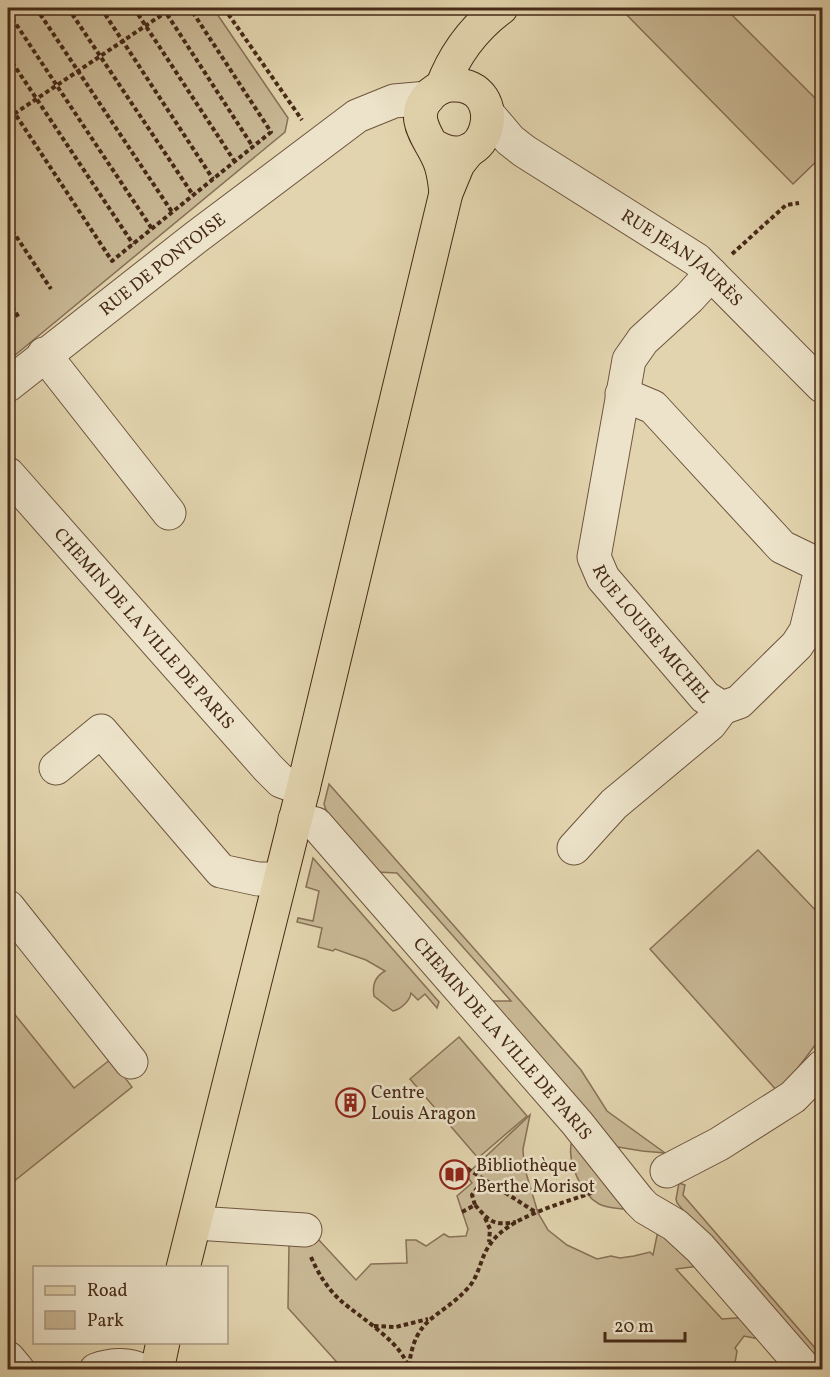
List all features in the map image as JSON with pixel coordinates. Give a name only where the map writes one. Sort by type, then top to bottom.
[{"type":"main road","points":[[446,193],[431,114],[458,53],[497,11]]},
{"type":"main road","points":[[184,1266],[196,1224],[215,1136],[280,879],[293,796],[446,193],[458,165],[480,126],[476,66],[482,38],[497,11]]},
{"type":"main road","points":[[431,114],[450,85],[467,87],[480,126]]},
{"type":"main road","points":[[431,114],[450,153],[480,126]]},
{"type":"main road","points":[[157,1370],[163,1344]]},
{"type":"street","name":"RUE DE PONTOISE","points":[[8,385],[44,354],[357,116],[394,101],[408,98],[431,114]]},
{"type":"street","name":"RUE JEAN JAURÈS","points":[[480,126],[524,151],[697,260],[819,375]]},
{"type":"street","name":"RUE LOUISE MICHEL","points":[[574,848],[614,804],[710,724],[722,708],[705,698],[603,578],[597,567],[594,548],[629,360],[635,349],[711,274]]},
{"type":"street","points":[[44,354],[169,513]]},
{"type":"street","points":[[622,394],[653,407],[782,547],[822,565],[806,631],[797,645],[739,702],[722,708]]},
{"type":"street","name":"CHEMIN DE LA VILLE DE PARIS","points":[[8,474],[293,796],[569,1114],[639,1201],[675,1225],[700,1248],[806,1370]]},
{"type":"street","points":[[57,768],[101,731],[220,870],[258,879],[280,879]]},
{"type":"street","points":[[8,906],[131,1062]]},
{"type":"street","points":[[620,1177],[622,1169],[667,1171],[719,1144],[792,1097],[822,1067]]},
{"type":"street","points":[[656,1213],[659,1189],[667,1171]]},
{"type":"street","points":[[196,1224],[305,1230]]},
{"type":"street","points":[[8,1358],[18,1370]]},
{"type":"street","points":[[96,1370],[106,1366],[134,1366],[140,1370]]},
{"type":"path","points":[[36,8],[172,212]]},
{"type":"path","points":[[68,8],[193,195]]},
{"type":"path","points":[[101,8],[213,179]]},
{"type":"path","points":[[134,8],[235,162]]},
{"type":"path","points":[[8,118],[146,25],[164,10],[172,8]]},
{"type":"path","points":[[8,103],[112,261],[271,132],[190,8]]},
{"type":"path","points":[[224,8],[318,145]]},
{"type":"path","points":[[164,10],[253,147]]},
{"type":"path","points":[[8,12],[152,229]]},
{"type":"path","points":[[8,56],[133,244]]},
{"type":"path","points":[[711,274],[786,205],[799,203]]},
{"type":"path","points":[[8,224],[51,289]]},
{"type":"path","points":[[8,300],[19,318]]},
{"type":"path","points":[[455,1164],[457,1162],[538,1213]]},
{"type":"path","points":[[488,1247],[497,1235],[519,1221],[620,1177]]},
{"type":"path","points":[[484,1179],[472,1195],[475,1205],[493,1223],[519,1221]]},
{"type":"path","points":[[462,1212],[475,1205]]},
{"type":"path","points":[[409,1368],[414,1342],[429,1318],[470,1287],[479,1270],[488,1247],[490,1229],[483,1214]]},
{"type":"path","points":[[305,1230],[312,1260],[330,1290],[392,1344],[409,1368]]},
{"type":"path","points":[[373,1326],[396,1327],[429,1318]]},
{"type":"green space","points":[[8,8],[213,8],[288,118],[285,132],[8,361]]},
{"type":"green space","points":[[620,8],[725,8],[822,105],[822,156],[793,184]]},
{"type":"green space","points":[[329,784],[581,1070],[607,1111],[665,1153],[612,1146],[489,1001],[511,1001],[397,873],[376,872],[327,813],[324,804]]},
{"type":"green space","points":[[758,850],[822,917],[822,1036],[779,1093],[650,949]]},
{"type":"green space","points":[[313,858],[439,1002],[437,1008],[425,994],[418,1000],[411,993],[405,1004],[393,1011],[374,996],[375,981],[385,971],[366,960],[335,949],[333,951],[318,947],[322,928],[297,922],[298,918],[313,921],[319,891],[306,887]]},
{"type":"green space","points":[[8,1006],[74,1088],[111,1059],[132,1087],[8,1186]]},
{"type":"green space","points":[[459,1037],[527,1116],[478,1158],[410,1079]]},
{"type":"green space","points":[[530,1115],[523,1149],[524,1166],[538,1213],[548,1230],[567,1245],[597,1259],[611,1256],[620,1258],[650,1252],[653,1255],[660,1221],[707,1265],[676,1269],[722,1319],[751,1317],[764,1340],[744,1336],[735,1348],[737,1351],[734,1369],[343,1369],[288,1308],[289,1244],[318,1239],[356,1280],[371,1264],[407,1263],[406,1240],[416,1240],[426,1246],[444,1234],[449,1237],[466,1236],[468,1229],[457,1196],[472,1183],[466,1175]]},
{"type":"green space","points":[[577,1140],[626,1207],[611,1208],[599,1204],[581,1186],[574,1169],[571,1152],[571,1144]]},
{"type":"green space","points":[[679,1183],[685,1185],[683,1195],[822,1356],[822,1369],[677,1203]]},
{"type":"place","name":"Centre Louis Aragon","points":[[350,1102]]},
{"type":"place","name":"Bibliothèque Berthe Morisot","points":[[455,1175]]}]
